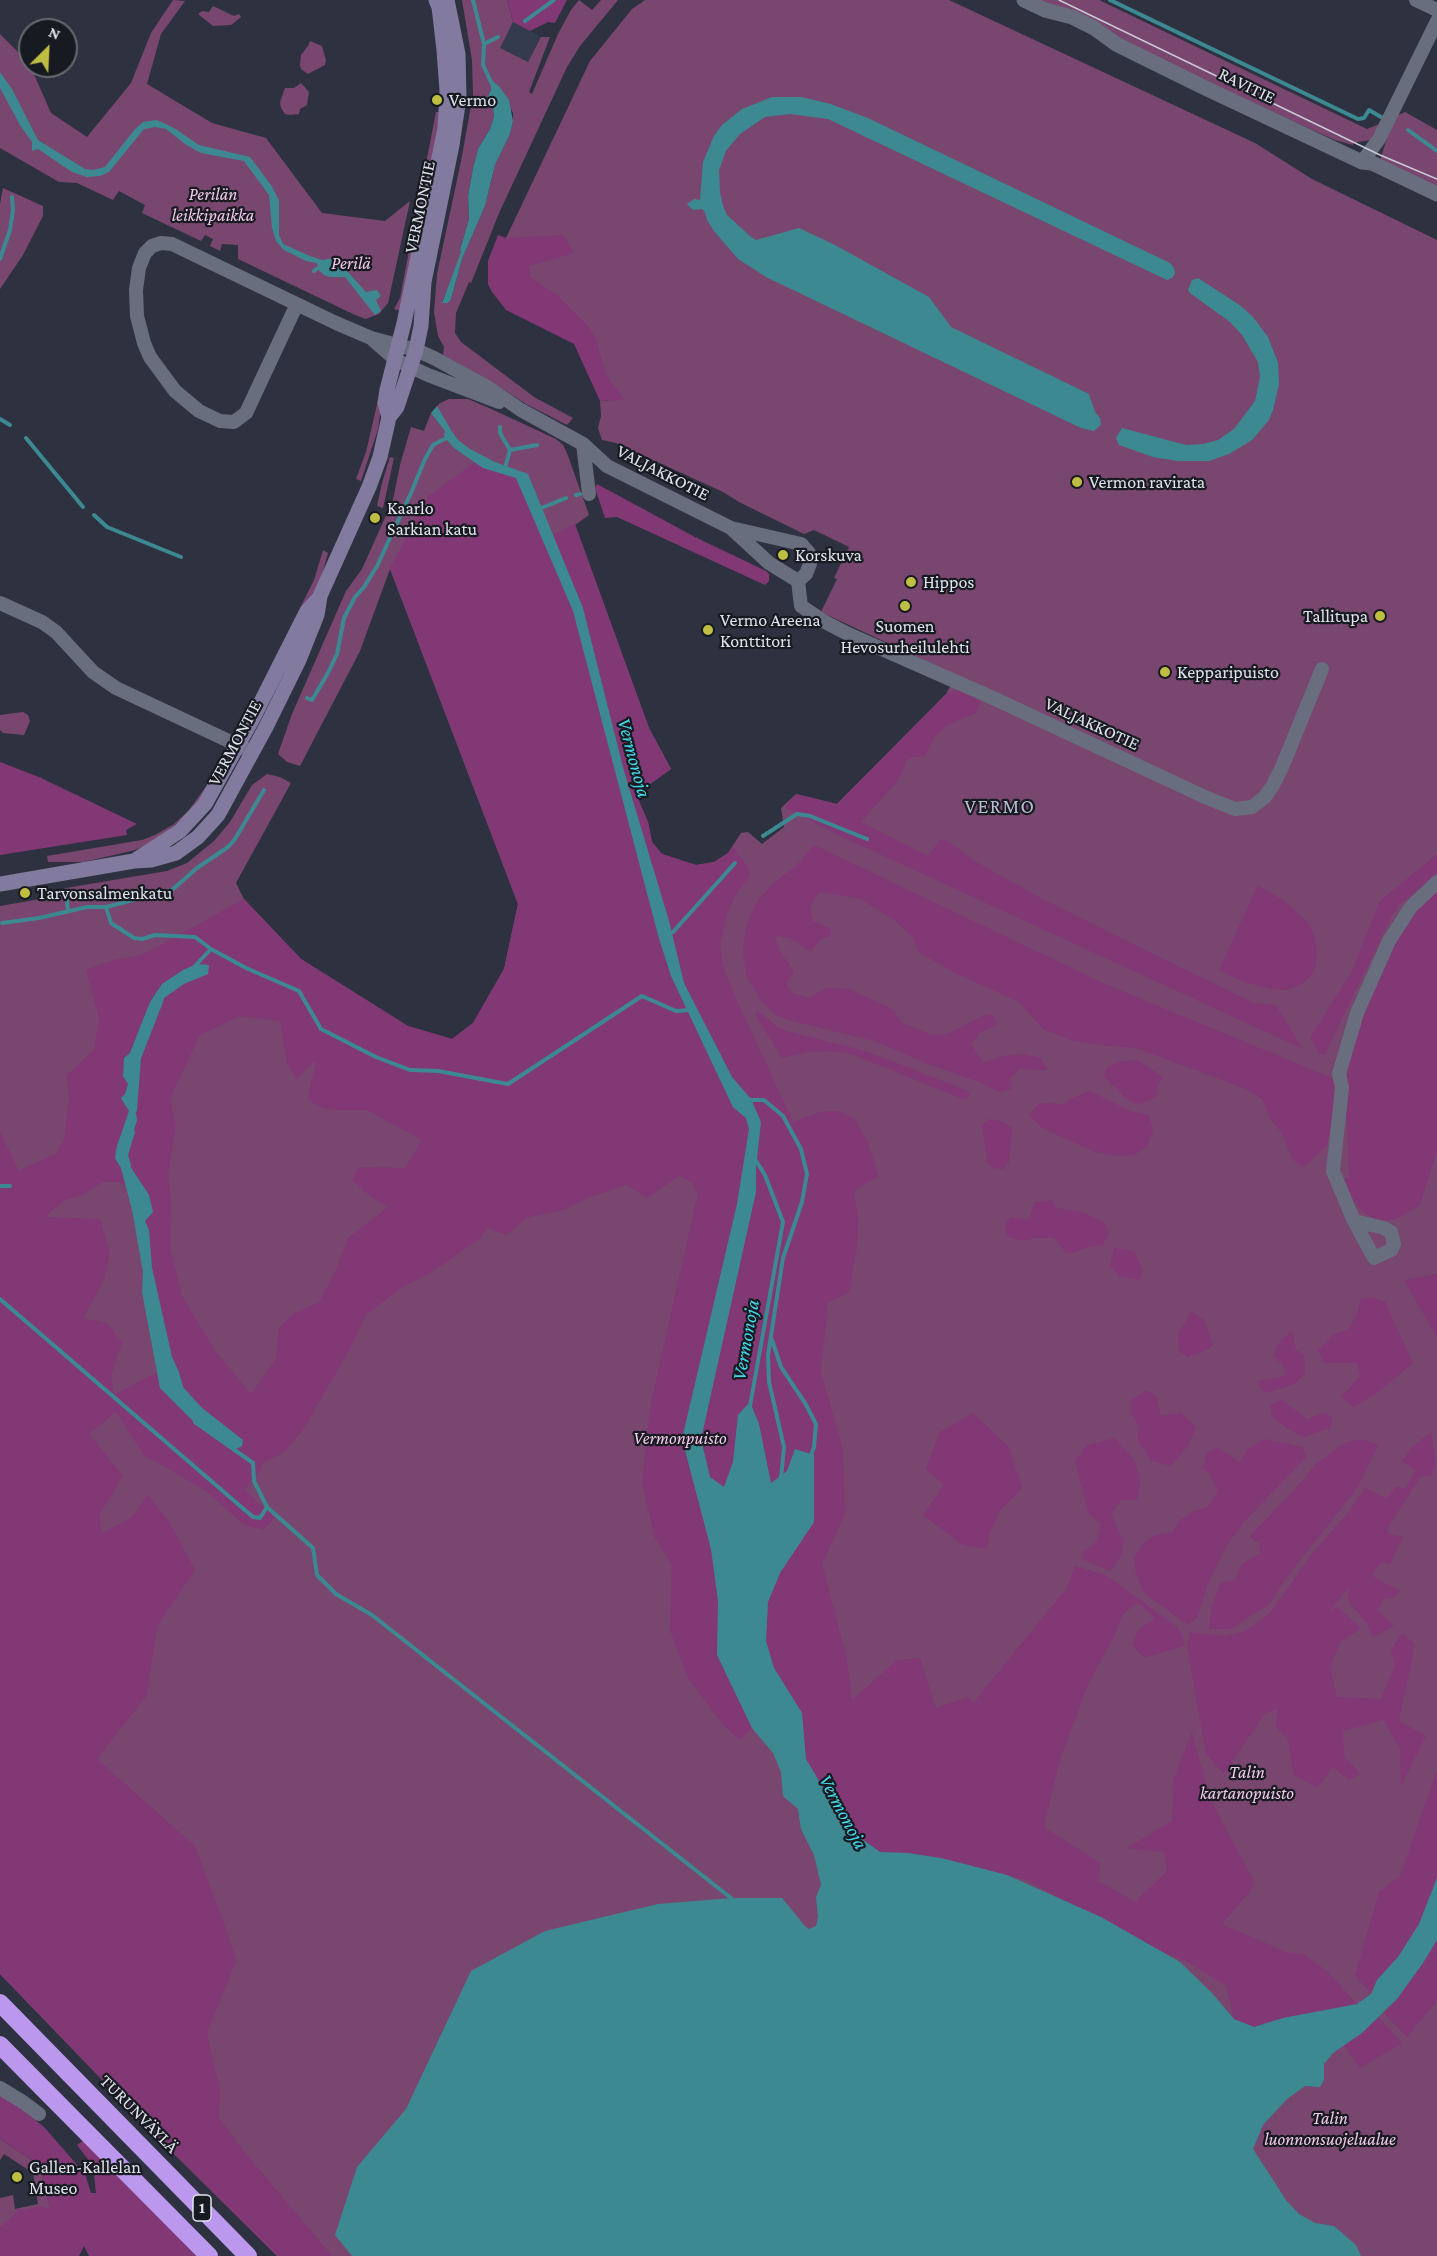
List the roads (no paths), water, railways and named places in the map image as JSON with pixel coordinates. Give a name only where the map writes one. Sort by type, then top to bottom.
[{"type":"highway","name":"TURUNVÄYLÄ","points":[[0,2003],[248,2256]]},
{"type":"highway","name":"1","points":[[0,2045],[209,2256]]},
{"type":"main road","name":"VERMONTIE","points":[[0,884],[135,861],[180,831],[193,819],[245,749],[307,611],[320,596],[380,457],[389,417],[397,407],[402,357],[445,129],[446,81],[441,18],[436,0]]},
{"type":"main road","name":"VERMONTIE","points":[[402,357],[416,350],[421,326],[423,282],[452,146],[459,98],[458,54],[447,0]]},
{"type":"street","name":"RAVITIE","points":[[1024,0],[1094,28],[1116,44],[1362,162],[1372,163],[1437,195]]},
{"type":"street","points":[[1416,0],[1437,10]]},
{"type":"street","points":[[1362,162],[1379,139],[1437,21]]},
{"type":"street","points":[[297,304],[246,413],[234,422],[220,422],[199,411],[175,391],[150,357],[137,316],[136,290],[139,268],[148,248],[166,243],[178,247],[371,338],[402,357]]},
{"type":"street","name":"VALJAKKOTIE","points":[[416,350],[489,388],[521,410]]},
{"type":"street","name":"VALJAKKOTIE","points":[[402,357],[521,410],[583,444],[607,466],[731,528],[801,544],[809,553],[810,564],[806,574],[798,581]]},
{"type":"street","points":[[583,444],[589,494]]},
{"type":"street","name":"VALJAKKOTIE","points":[[731,528],[769,562],[798,581],[801,606],[848,634],[1003,702],[1235,809],[1252,807],[1265,797],[1273,785],[1322,669]]},
{"type":"street","points":[[0,603],[42,622],[56,632],[93,672],[116,688],[245,749]]},
{"type":"street","points":[[1354,1221],[1334,1171],[1342,1064],[1357,1013],[1389,941],[1411,907],[1437,882]]},
{"type":"street","points":[[0,2088],[39,2114]]},
{"type":"water","points":[[0,72],[12,89],[38,140],[85,169],[105,167],[135,129],[143,122],[157,120],[174,128],[199,145],[250,157],[279,200],[279,235],[283,244],[322,260],[334,258],[366,292],[377,290],[381,296],[376,300],[381,311],[375,315],[345,277],[324,275],[317,263],[306,261],[284,250],[276,241],[272,228],[269,195],[244,161],[201,153],[166,129],[155,127],[144,129],[109,172],[100,176],[87,177],[72,172],[38,149],[32,151],[32,142],[0,88]]},
{"type":"water","points":[[491,80],[498,85],[509,100],[513,121],[510,134],[495,165],[485,206],[462,259],[451,299],[448,303],[442,303],[461,252],[469,219],[468,196],[478,149],[490,129],[494,116],[492,102],[487,98],[491,90]]},
{"type":"water","points":[[772,97],[801,97],[831,104],[870,119],[1170,263],[1175,273],[1167,280],[828,119],[790,114],[765,117],[740,134],[726,151],[719,170],[723,206],[727,215],[751,237],[756,240],[799,228],[835,245],[929,297],[951,327],[1089,394],[1101,425],[1094,431],[1081,428],[766,277],[738,259],[714,231],[705,212],[702,209],[693,210],[687,204],[694,199],[700,200],[703,162],[714,136],[722,125],[742,109]]},
{"type":"water","points":[[1198,278],[1241,306],[1253,317],[1268,337],[1278,363],[1279,384],[1269,420],[1252,440],[1229,454],[1209,461],[1177,461],[1153,457],[1119,445],[1116,438],[1122,428],[1186,445],[1218,440],[1234,429],[1255,401],[1260,377],[1258,362],[1242,335],[1230,322],[1190,293],[1188,290],[1192,280]]},
{"type":"water","points":[[437,406],[458,440],[470,449],[495,462],[528,474],[583,608],[624,771],[669,921],[684,983],[732,1077],[751,1099],[761,1122],[756,1192],[701,1439],[710,1477],[724,1487],[733,1462],[738,1415],[750,1402],[759,1424],[771,1483],[787,1471],[795,1449],[814,1455],[814,1522],[780,1573],[768,1602],[766,1641],[774,1668],[802,1713],[806,1759],[847,1828],[880,1852],[941,1858],[1007,1875],[1101,1917],[1180,1962],[1211,1992],[1234,2019],[1254,2027],[1283,2018],[1357,2004],[1371,1994],[1377,1980],[1398,1957],[1419,1924],[1437,1878],[1437,1940],[1423,1963],[1397,1999],[1362,2033],[1333,2053],[1324,2064],[1324,2080],[1320,2087],[1305,2086],[1287,2099],[1263,2125],[1253,2149],[1286,2200],[1299,2214],[1315,2223],[1334,2226],[1356,2245],[1361,2256],[352,2256],[335,2235],[357,2167],[406,2109],[471,1971],[545,1931],[658,1904],[731,1898],[782,1898],[809,1929],[816,1926],[818,1917],[816,1897],[821,1885],[814,1855],[801,1829],[798,1809],[783,1796],[781,1772],[773,1753],[752,1728],[717,1655],[718,1601],[711,1549],[682,1439],[737,1204],[749,1129],[746,1118],[733,1107],[671,976],[658,935],[573,611],[516,478],[483,468],[454,448],[444,435],[445,431],[431,413]]},
{"type":"water","points":[[197,964],[209,965],[208,974],[184,984],[161,1000],[139,1057],[135,1107],[137,1120],[126,1155],[128,1163],[149,1195],[153,1212],[145,1221],[149,1230],[152,1268],[172,1357],[183,1387],[202,1408],[243,1440],[242,1446],[234,1450],[195,1423],[160,1388],[142,1292],[143,1272],[132,1210],[121,1168],[115,1158],[129,1111],[121,1098],[128,1084],[123,1076],[124,1058],[130,1053],[150,1002],[162,984]]},
{"type":"waterway","points":[[473,0],[484,44],[483,65],[492,84]]},
{"type":"waterway","points":[[525,21],[554,0]]},
{"type":"waterway","points":[[1110,0],[1358,119],[1364,118],[1369,110],[1381,117]]},
{"type":"waterway","points":[[484,44],[498,37]]},
{"type":"waterway","points":[[1408,130],[1437,151]]},
{"type":"waterway","points":[[0,259],[10,230],[12,197]]},
{"type":"waterway","points":[[314,271],[318,268]]},
{"type":"waterway","points":[[0,419],[10,425]]},
{"type":"waterway","points":[[500,427],[500,433],[510,450],[505,468]]},
{"type":"waterway","points":[[307,698],[312,700],[328,673],[337,654],[344,618],[355,597],[377,566],[425,459],[433,445],[450,436]]},
{"type":"waterway","points":[[26,438],[83,507]]},
{"type":"waterway","points":[[510,450],[537,445]]},
{"type":"waterway","points":[[576,495],[580,494]]},
{"type":"waterway","points":[[539,509],[566,498]]},
{"type":"waterway","points":[[94,515],[107,527],[181,557]]},
{"type":"waterway","points":[[2,923],[39,918],[87,907],[106,907],[172,890],[197,868],[228,847],[264,790]]},
{"type":"waterway","points":[[763,836],[797,814],[810,816],[867,839]]},
{"type":"waterway","points":[[668,934],[673,932],[735,863]]},
{"type":"waterway","points":[[67,901],[68,911]]},
{"type":"waterway","points":[[106,907],[111,923],[134,938],[142,939],[155,935],[195,937],[211,949],[246,968],[299,991],[321,1029],[376,1057],[410,1070],[438,1071],[508,1084],[642,996],[676,1011],[690,1010]]},
{"type":"waterway","points":[[195,966],[211,949]]},
{"type":"waterway","points":[[135,1110],[139,1058],[162,999]]},
{"type":"waterway","points":[[748,1100],[764,1100],[783,1116],[801,1149],[807,1174],[802,1202],[783,1258],[768,1355],[769,1382],[784,1447],[781,1479]]},
{"type":"waterway","points":[[129,1165],[126,1155],[133,1132]]},
{"type":"waterway","name":"Vermonoja","points":[[750,1406],[783,1222],[765,1175],[755,1159]]},
{"type":"waterway","points":[[0,1186],[10,1186]]},
{"type":"waterway","points":[[0,1299],[253,1517],[260,1518],[267,1507]]},
{"type":"waterway","points":[[772,1340],[781,1367],[816,1424],[814,1447],[810,1458]]},
{"type":"waterway","points":[[195,1422],[253,1463],[254,1481],[267,1507],[313,1548],[317,1575],[336,1594],[372,1615],[731,1898]]},
{"type":"tram line","points":[[1059,0],[1380,155],[1437,179]]},
{"type":"place","name":"Vermo","points":[[437,100]]},
{"type":"place","name":"Vermon ravirata","points":[[1077,482]]},
{"type":"place","name":"Kaarlo Sarkian katu","points":[[375,518]]},
{"type":"place","name":"Korskuva","points":[[783,555]]},
{"type":"place","name":"Hippos","points":[[911,582]]},
{"type":"place","name":"Suomen Hevosurheilulehti","points":[[905,606]]},
{"type":"place","name":"Tallitupa","points":[[1380,616]]},
{"type":"place","name":"Vermo Areena Konttitori","points":[[708,630]]},
{"type":"place","name":"Kepparipuisto","points":[[1165,672]]},
{"type":"place","name":"Tarvonsalmenkatu","points":[[25,893]]},
{"type":"place","name":"Gallen-Kallelan Museo","points":[[17,2177]]},
{"type":"district","name":"VERMO","points":[[1000,807]]},
{"type":"park label","name":"Perilän leikkipaikka","points":[[213,204]]},
{"type":"park label","name":"Perilä","points":[[351,263]]},
{"type":"park label","name":"Vermonpuisto","points":[[680,1438]]},
{"type":"park label","name":"Talin kartanopuisto","points":[[1247,1782]]},
{"type":"park label","name":"Talin luonnonsuojelualue","points":[[1330,2128]]}]
